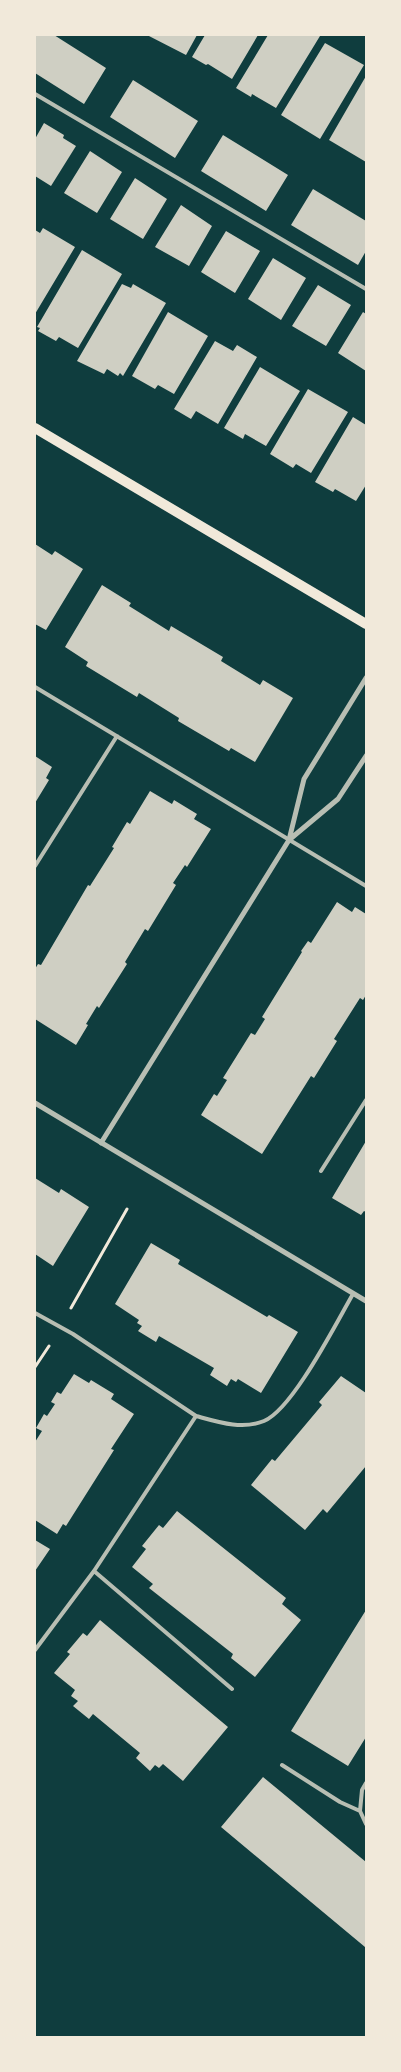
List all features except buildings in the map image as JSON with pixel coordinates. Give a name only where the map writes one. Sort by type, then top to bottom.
[{"type":"main road","points":[[35,428],[366,624]]},
{"type":"street","points":[[101,1143],[289,840],[304,779],[366,678]]},
{"type":"street","points":[[289,840],[338,799],[366,756]]},
{"type":"street","points":[[35,1103],[366,1301]]},
{"type":"lane","points":[[35,94],[366,289]]},
{"type":"lane","points":[[35,687],[366,886]]},
{"type":"lane","points":[[35,866],[117,736]]},
{"type":"lane","points":[[322,1171],[366,1100]]},
{"type":"lane","points":[[35,1314],[60,1327],[196,1416],[242,1426],[264,1421],[281,1409],[298,1386],[353,1294]]},
{"type":"lane","points":[[35,1650],[94,1571],[196,1416]]},
{"type":"lane","points":[[94,1571],[232,1689]]},
{"type":"lane","points":[[282,1765],[340,1802],[360,1811]]},
{"type":"lane","points":[[366,1782],[362,1790],[360,1811],[366,1824]]},
{"type":"path","points":[[35,1367],[127,1209]]}]
